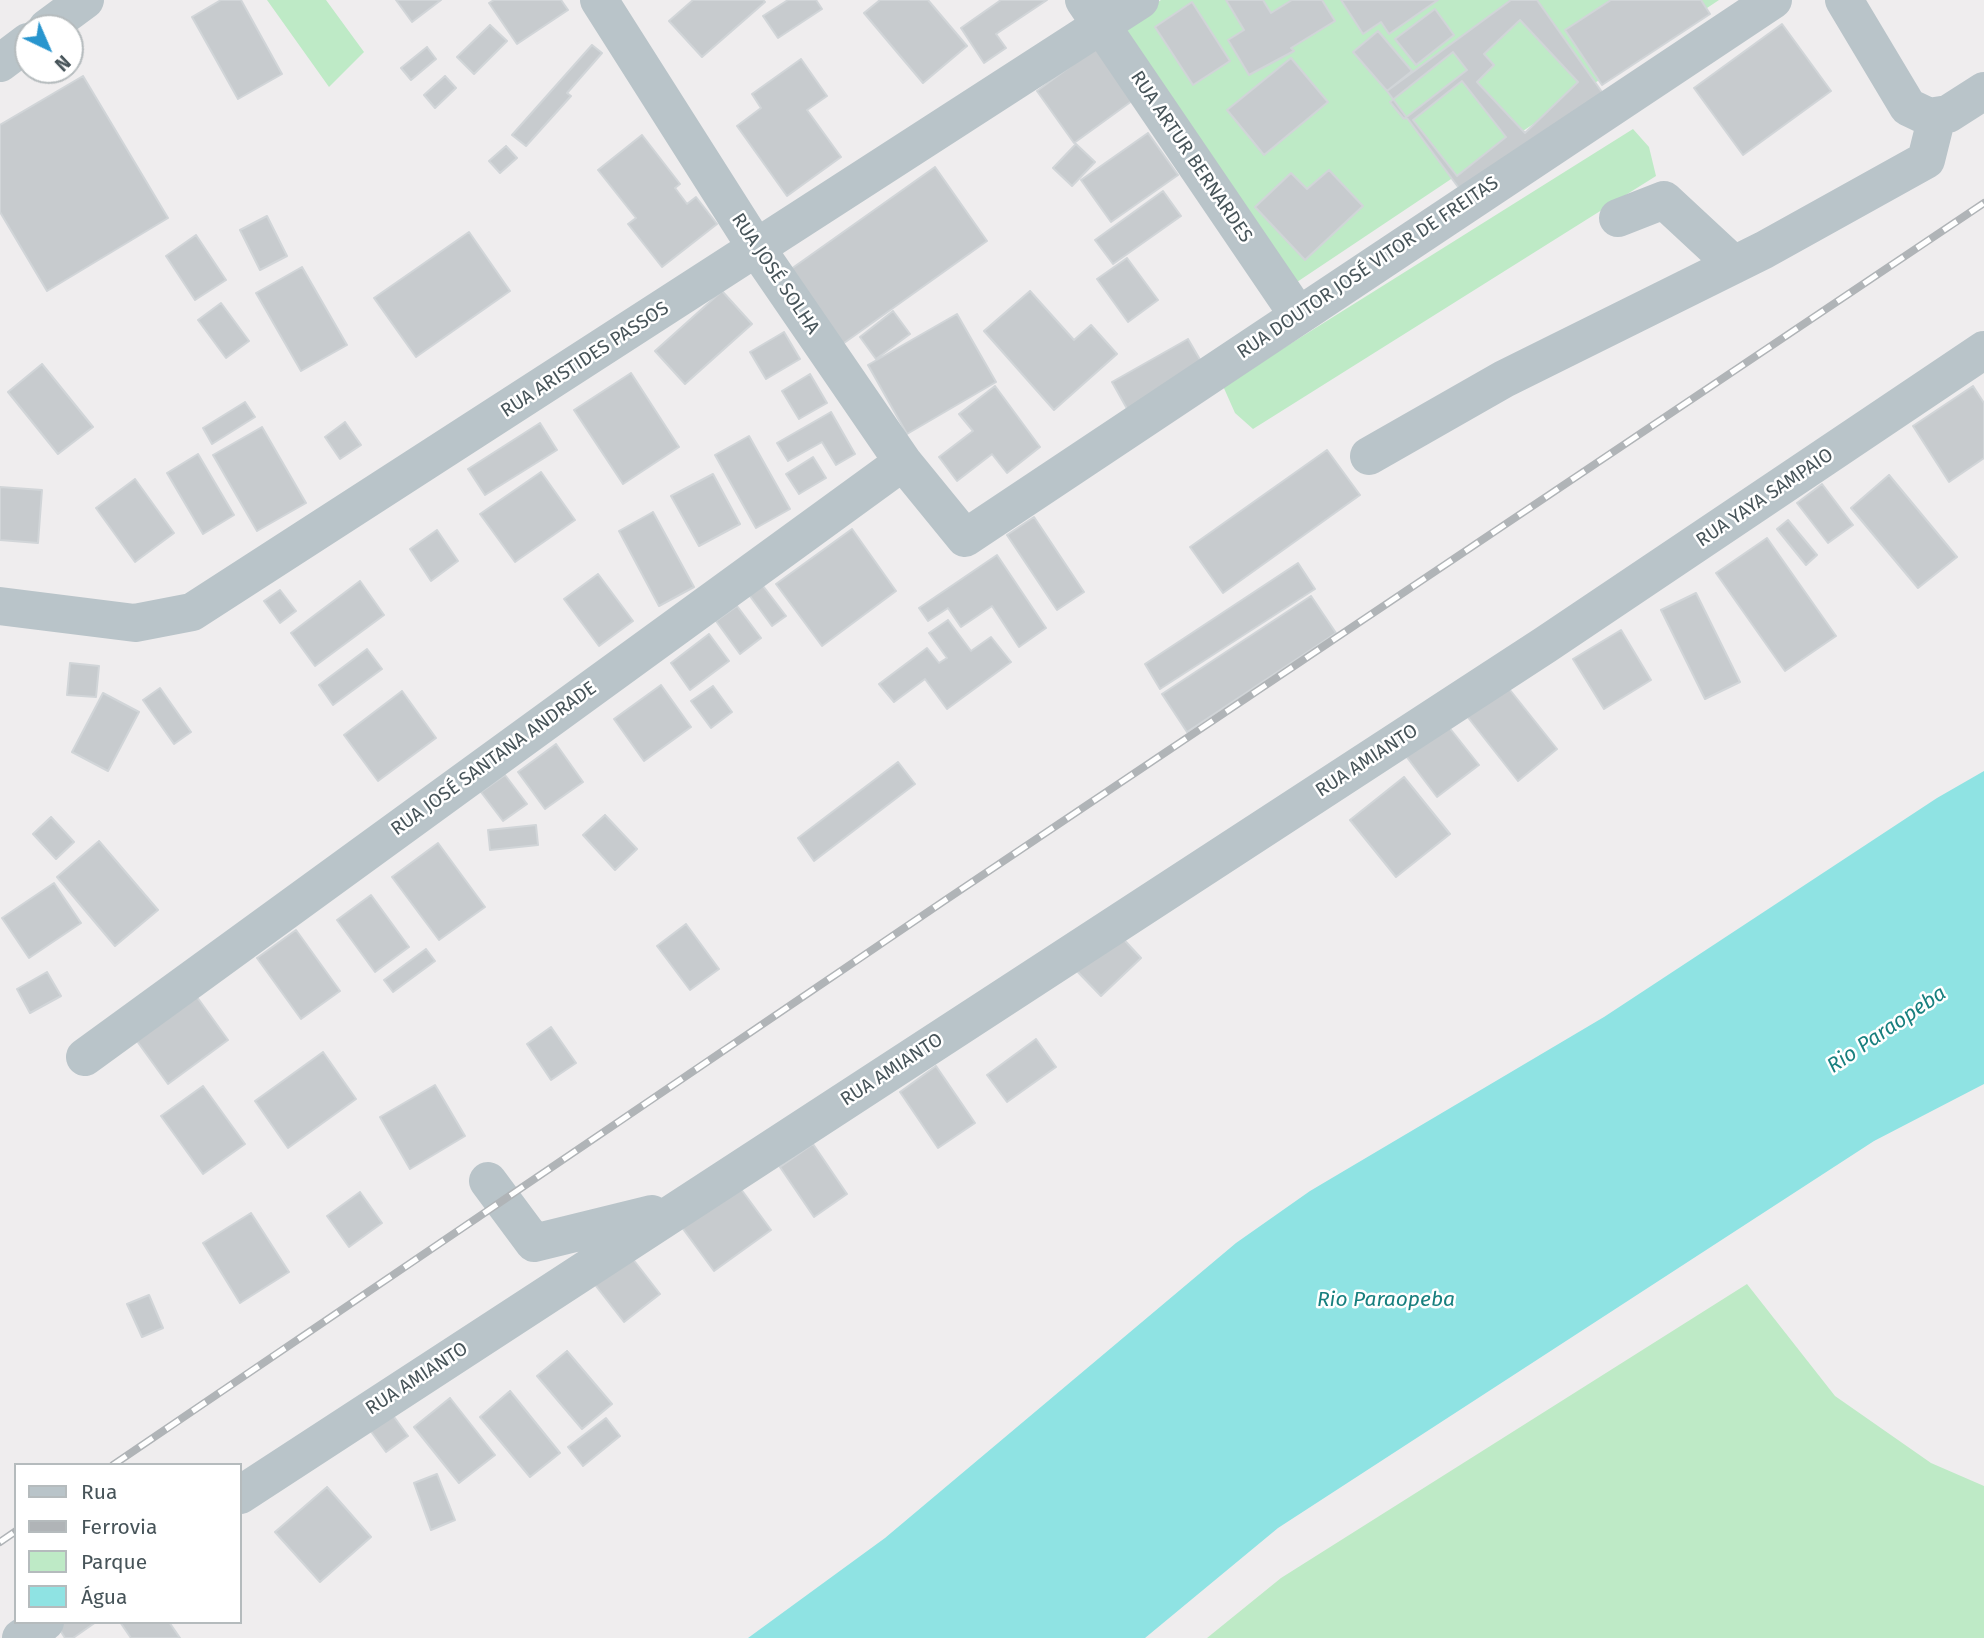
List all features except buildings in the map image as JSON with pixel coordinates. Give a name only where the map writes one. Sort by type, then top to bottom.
[{"type":"street","points":[[66,14],[85,0]]},
{"type":"street","name":"RUA JOSÉ SOLHA","points":[[600,0],[757,249],[903,462],[965,538]]},
{"type":"street","name":"RUA ARISTIDES PASSOS","points":[[0,606],[135,623],[192,612],[757,249],[1093,13],[1140,0]]},
{"type":"street","name":"RUA DOUTOR JOSÉ VITOR DE FREITAS","points":[[965,538],[1773,0]]},
{"type":"street","points":[[1368,456],[1504,379],[1734,264],[1926,160],[1922,111],[1844,0]]},
{"type":"street","name":"RUA ARTUR BERNARDES","points":[[1093,13],[1298,315]]},
{"type":"street","points":[[1922,111],[1948,114],[1984,91]]},
{"type":"street","points":[[1618,218],[1664,200],[1734,264]]},
{"type":"street","name":"RUA YAYA SAMPAIO","points":[[1545,645],[1984,350]]},
{"type":"street","name":"RUA JOSÉ SANTANA ANDRADE","points":[[85,1057],[903,462]]},
{"type":"street","name":"RUA AMIANTO","points":[[242,1494],[1545,645]]},
{"type":"street","points":[[488,1181],[534,1243],[681,1207]]},
{"type":"street","points":[[21,1638],[42,1624]]},
{"type":"green space","points":[[267,0],[326,0],[364,52],[329,87]]},
{"type":"green space","points":[[1161,0],[1719,0],[1297,282],[1112,32]]},
{"type":"green space","points":[[1633,129],[1649,147],[1656,176],[1253,429],[1235,413],[1223,386]]},
{"type":"green space","points":[[1747,1284],[1835,1396],[1931,1463],[1984,1486],[1984,1638],[1207,1638],[1281,1578]]},
{"type":"water","name":"Rio Paraopeba","points":[[1984,771],[1984,1084],[1874,1141],[1278,1528],[1145,1638],[748,1638],[885,1538],[1236,1243],[1310,1191],[1604,1017],[1937,798]]},
{"type":"railway","points":[[116,1463],[944,901],[1984,203]]},
{"type":"railway","points":[[0,1542],[14,1532]]}]
